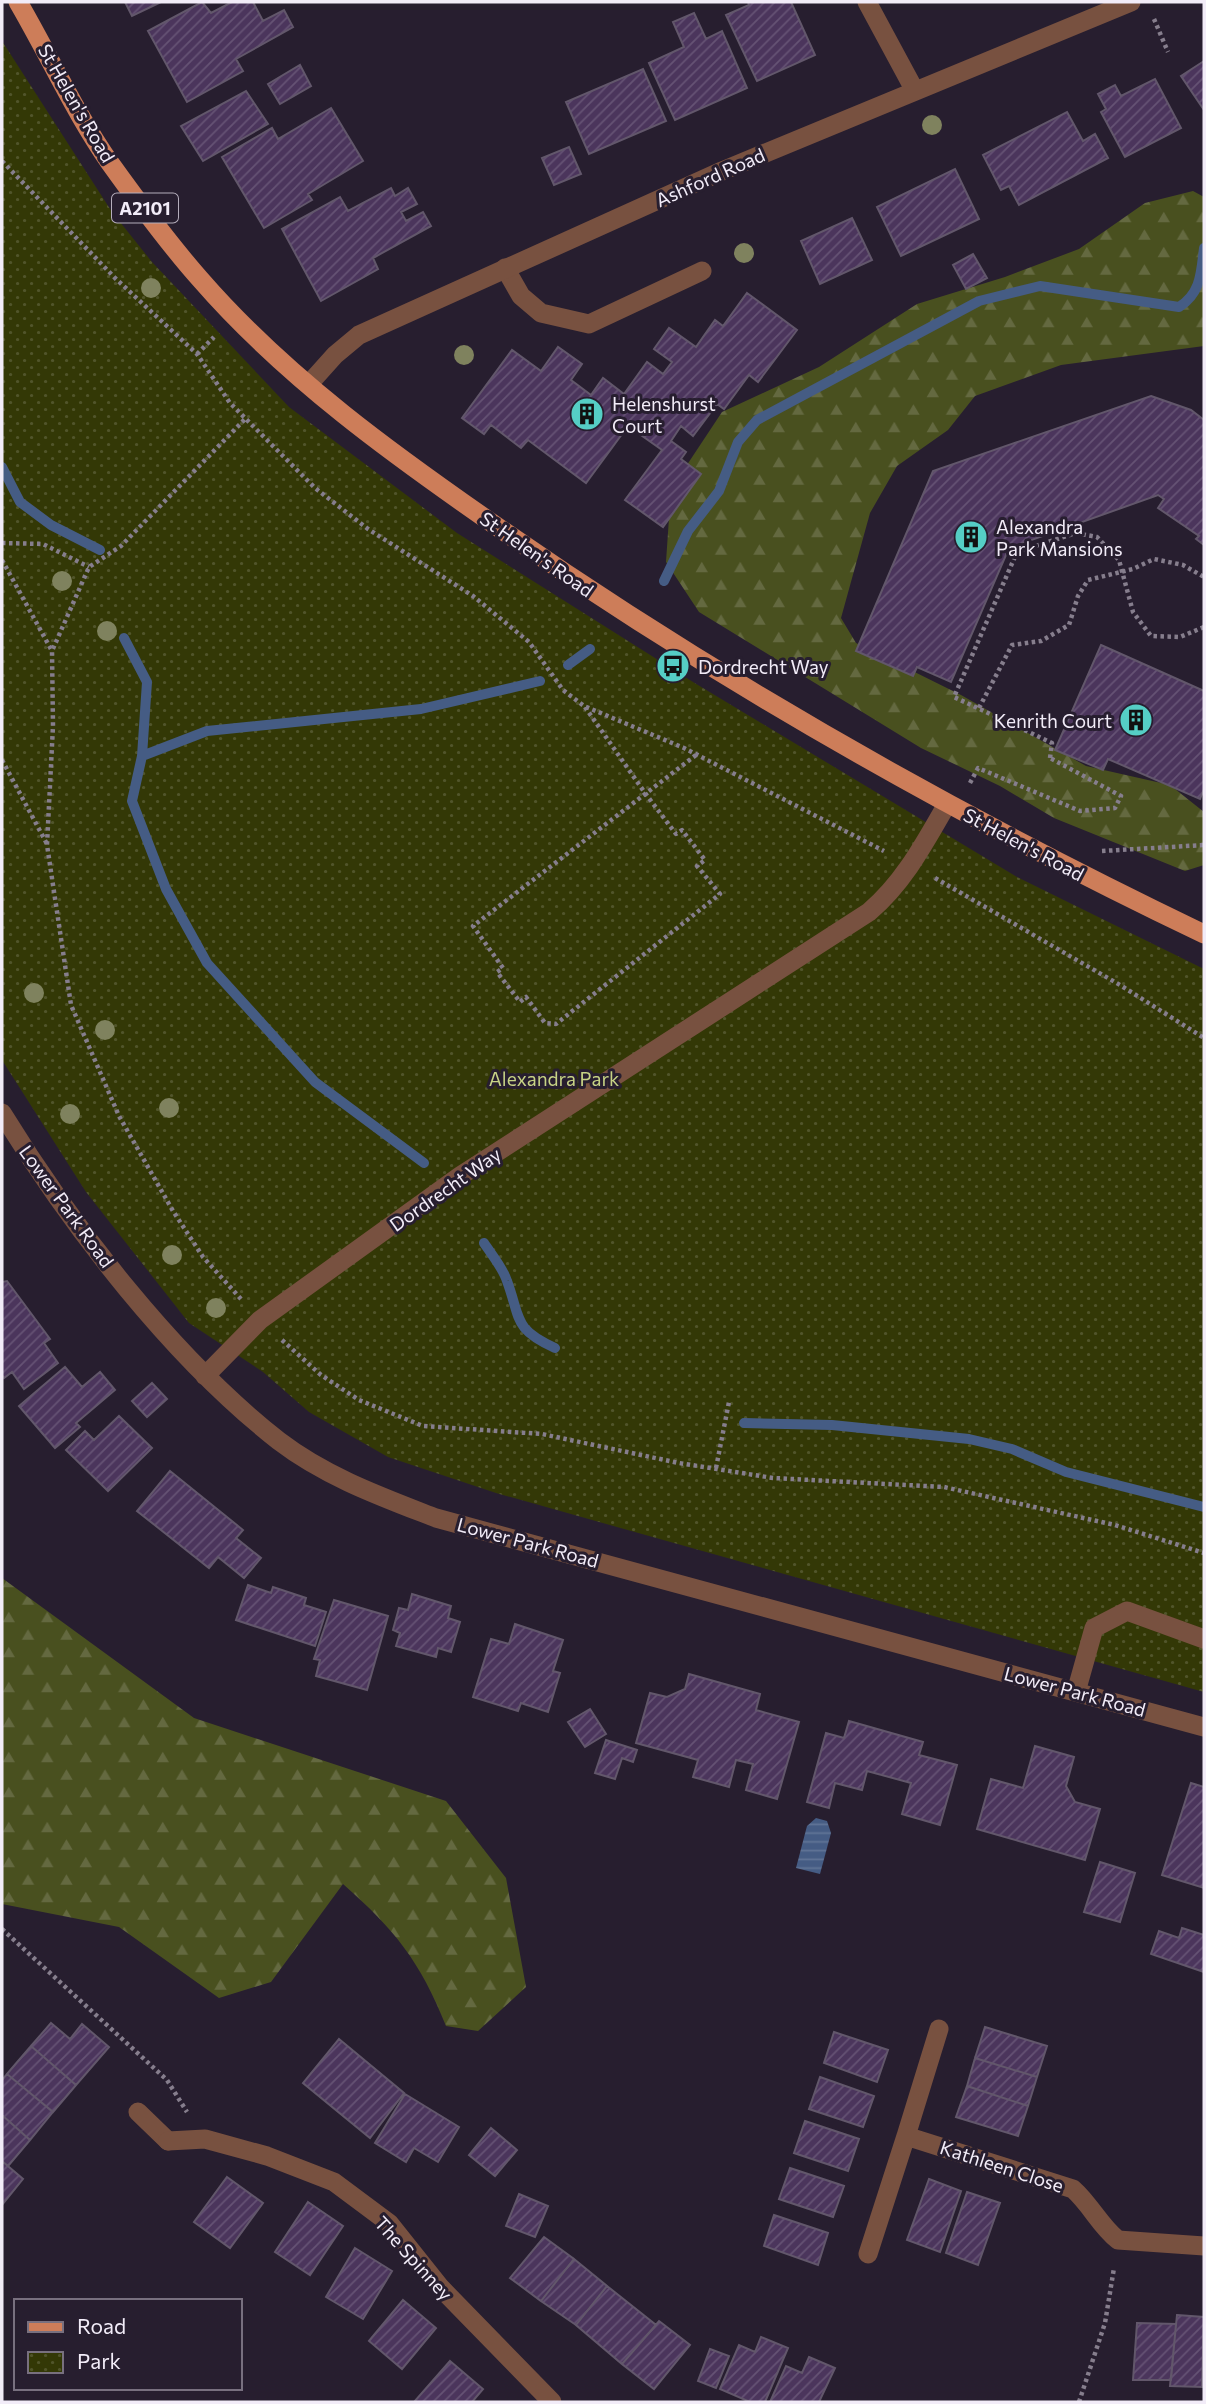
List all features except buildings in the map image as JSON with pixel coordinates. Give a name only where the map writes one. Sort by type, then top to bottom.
[{"type":"main road","name":"St Helen's Road","points":[[19,2],[109,161],[198,277],[234,316],[309,384],[394,454],[616,609],[730,679],[947,804],[1204,934]]},
{"type":"street","points":[[867,2],[915,90]]},
{"type":"street","name":"Ashford Road","points":[[309,384],[335,355],[359,335],[722,171],[1131,2]]},
{"type":"street","points":[[505,268],[521,296],[541,313],[589,324],[702,271]]},
{"type":"street","name":"Dordrecht Way","points":[[205,1376],[260,1320],[460,1176],[869,912],[891,894],[912,865],[947,804]]},
{"type":"street","name":"Lower Park Road","points":[[2,1114],[99,1253],[205,1376],[281,1442],[354,1486],[436,1517],[1204,1727]]},
{"type":"street","points":[[1076,1692],[1094,1628],[1127,1611],[1204,1639]]},
{"type":"street","points":[[868,2254],[939,2029]]},
{"type":"street","name":"The Spinney","points":[[138,2112],[168,2141],[205,2139],[267,2156],[334,2182],[389,2223],[440,2287],[552,2402]]},
{"type":"street","name":"Kathleen Close","points":[[906,2136],[1073,2189],[1090,2203],[1107,2232],[1118,2240]]},
{"type":"street","points":[[1118,2240],[1204,2246]]},
{"type":"path","points":[[1154,20],[1168,52]]},
{"type":"path","points":[[2,160],[115,278],[197,354],[245,419],[315,488],[368,529],[473,596],[529,642],[564,690],[584,706],[696,755],[912,865],[986,905],[1204,1038]]},
{"type":"path","points":[[245,419],[121,546],[91,566],[52,651],[53,726],[47,845],[71,1005],[119,1116],[203,1257],[260,1320],[321,1375],[359,1400],[423,1426],[542,1434],[774,1478],[944,1488],[1115,1525],[1204,1553]]},
{"type":"path","points":[[978,768],[1080,811],[1115,807],[1121,796],[1049,758],[1052,743],[954,697],[1017,552],[1076,533],[1097,537],[1119,559],[1133,612],[1151,636],[1180,637],[1204,627]]},
{"type":"path","points":[[2,542],[43,544],[91,566]]},
{"type":"path","points":[[979,708],[1012,645],[1041,641],[1069,625],[1078,596],[1088,580],[1121,572],[1154,559],[1184,565],[1204,577]]},
{"type":"path","points":[[2,560],[52,651]]},
{"type":"path","points":[[584,706],[645,793],[676,834],[682,830],[705,860],[697,866],[720,894],[555,1024],[545,1023],[526,997],[520,1002],[497,972],[503,968],[472,926],[645,793],[696,755]]},
{"type":"path","points":[[2,760],[47,845]]},
{"type":"path","points":[[1077,872],[1101,851],[1204,845]]},
{"type":"path","points":[[716,1468],[729,1402]]},
{"type":"path","points":[[2,1929],[167,2080],[205,2139]]},
{"type":"path","points":[[1079,2402],[1105,2323],[1118,2240]]},
{"type":"green space","name":"Alexandra Park","points":[[2,41],[112,212],[152,262],[289,407],[457,533],[693,682],[1017,877],[1204,969],[1204,1692],[496,1493],[388,1457],[309,1412],[263,1372],[189,1323],[86,1192],[2,1060]]},
{"type":"green space","points":[[1193,191],[1204,197],[1204,346],[1061,365],[975,396],[948,430],[897,466],[870,513],[841,618],[856,643],[961,695],[1086,766],[1170,785],[1204,812],[1204,865],[1185,871],[1054,818],[1000,786],[921,748],[699,612],[666,562],[671,489],[722,412],[819,367],[917,304],[1005,277],[1079,249],[1145,203]]},
{"type":"green space","points":[[2,1578],[194,1718],[446,1801],[506,1878],[526,1987],[478,2031],[446,2026],[426,1983],[404,1948],[377,1916],[343,1884],[271,1982],[219,1998],[119,1927],[2,1904]]},
{"type":"water","points":[[816,1818],[827,1821],[831,1833],[820,1874],[796,1868],[807,1826]]},
{"type":"waterway","points":[[664,581],[688,531],[719,491],[738,442],[757,420],[979,301],[1040,286],[1179,307],[1196,289],[1204,248]]},
{"type":"waterway","points":[[2,467],[20,502],[51,525],[100,550]]},
{"type":"waterway","points":[[124,638],[147,682],[142,756],[132,801],[166,889],[207,963],[315,1082],[424,1163]]},
{"type":"waterway","points":[[568,665],[590,649]]},
{"type":"waterway","points":[[142,756],[207,731],[421,709],[540,681]]},
{"type":"waterway","points":[[484,1243],[505,1276],[517,1314],[525,1328],[555,1348]]},
{"type":"waterway","points":[[744,1423],[832,1425],[969,1439],[1012,1449],[1066,1472],[1204,1507]]},
{"type":"place","name":"Helenshurst Court","points":[[587,414]]},
{"type":"place","name":"Alexandra Park Mansions","points":[[971,537]]},
{"type":"place","name":"Dordrecht Way","points":[[673,666]]},
{"type":"place","name":"Kenrith Court","points":[[1136,720]]}]
